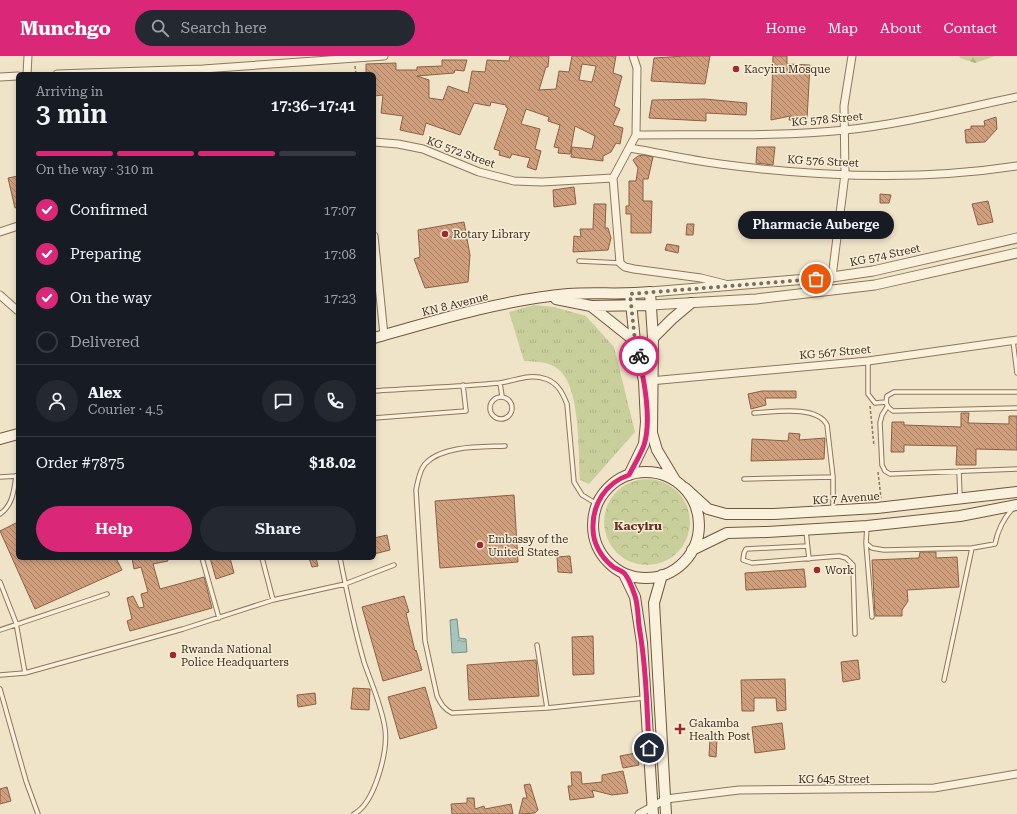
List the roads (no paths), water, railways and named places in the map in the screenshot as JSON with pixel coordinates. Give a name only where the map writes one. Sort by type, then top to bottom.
[{"type":"main road","name":"KN 8 Avenue","points":[[379,337],[494,307],[542,297],[569,294],[630,294],[650,292]]},
{"type":"main road","points":[[629,475],[644,444],[653,338],[650,292]]},
{"type":"main road","points":[[630,294],[635,341],[649,381],[654,444],[675,480]]},
{"type":"main road","name":"KN 8 Avenue","points":[[542,297],[591,306],[651,305]]},
{"type":"main road","points":[[653,338],[691,303]]},
{"type":"main road","points":[[591,306],[635,341]]},
{"type":"main road","points":[[0,439],[16,435]]},
{"type":"main road","points":[[639,472],[658,473],[675,480],[685,488],[696,507],[699,519],[699,528],[692,550],[685,561],[662,575],[643,578],[624,574],[612,567],[603,557],[596,545],[593,531],[593,518],[596,504],[606,489],[621,478],[639,472]]},
{"type":"main road","name":"KG 7 Avenue","points":[[685,488],[708,509],[726,514],[833,512],[1017,492]]},
{"type":"main road","points":[[996,495],[999,508]]},
{"type":"main road","points":[[692,550],[727,533],[867,526],[960,516],[1017,505]]},
{"type":"main road","points":[[624,574],[635,597],[642,643],[647,698],[653,810]]},
{"type":"main road","points":[[662,575],[654,603],[666,814]]},
{"type":"street","points":[[27,72],[28,56]]},
{"type":"street","points":[[115,72],[203,69],[337,58],[384,56]]},
{"type":"street","points":[[832,277],[845,174],[845,92],[852,56]]},
{"type":"street","points":[[620,260],[613,178],[636,135],[638,94],[636,57]]},
{"type":"street","points":[[0,77],[16,76]]},
{"type":"street","name":"KG 578 Street","points":[[636,135],[792,133],[845,130],[903,121],[1017,97]]},
{"type":"street","name":"KG 572 Street","points":[[376,142],[398,144],[423,149],[479,172],[514,181],[542,182],[613,178]]},
{"type":"street","name":"KG 576 Street","points":[[630,148],[720,164],[845,174],[902,176],[1017,166]]},
{"type":"street","points":[[0,232],[16,227]]},
{"type":"street","name":"KG 574 Street","points":[[650,292],[832,277],[873,271],[994,242],[1017,238]]},
{"type":"street","points":[[994,242],[998,257]]},
{"type":"street","points":[[651,305],[756,299],[875,285],[1017,253]]},
{"type":"street","name":"KG 574 Street","points":[[620,260],[625,267],[701,278],[732,286]]},
{"type":"street","points":[[873,271],[875,285]]},
{"type":"street","points":[[376,277],[379,337]]},
{"type":"street","points":[[0,295],[16,309]]},
{"type":"street","name":"KG 567 Street","points":[[649,381],[868,361],[1015,340]]},
{"type":"street","name":"KG 645 Street","points":[[639,814],[653,810],[666,799],[739,790],[934,788],[1017,774]]},
{"type":"lane","points":[[579,261],[620,260]]},
{"type":"lane","points":[[1015,340],[1017,373]]},
{"type":"lane","points":[[868,361],[868,394],[875,403],[886,402]]},
{"type":"lane","points":[[376,391],[500,383],[535,376],[548,379],[556,384],[563,394],[567,404],[574,482],[582,495],[596,504]]},
{"type":"lane","points":[[500,383],[502,396]]},
{"type":"lane","points":[[376,418],[466,411],[463,385]]},
{"type":"lane","points":[[1017,392],[894,392],[888,396],[886,402],[887,407],[882,415],[880,423],[882,465],[885,471],[890,474],[1017,469]]},
{"type":"lane","points":[[502,396],[510,400],[513,407],[508,417],[501,419],[492,414],[490,407],[493,400],[502,396]]},
{"type":"lane","points":[[887,407],[893,411],[1017,408]]},
{"type":"lane","points":[[754,413],[788,412],[813,414],[823,418],[827,425],[833,477],[833,512]]},
{"type":"lane","points":[[505,446],[456,449],[437,455],[426,464],[418,476],[416,490],[425,641],[437,696],[446,710],[452,713],[547,708],[647,698]]},
{"type":"lane","points":[[959,471],[960,499]]},
{"type":"lane","points":[[0,477],[16,476]]},
{"type":"lane","points":[[744,479],[833,477]]},
{"type":"lane","points":[[0,514],[5,511],[13,498],[16,482]]},
{"type":"lane","points":[[866,543],[872,548],[884,550],[972,548],[995,544],[997,531],[1002,521],[1017,505]]},
{"type":"lane","points":[[867,526],[866,543],[872,617]]},
{"type":"lane","points":[[806,530],[809,559]]},
{"type":"lane","points":[[807,546],[746,549],[743,560],[752,562],[839,556],[846,558],[853,565],[855,634]]},
{"type":"lane","points":[[944,680],[972,548]]},
{"type":"lane","points":[[203,560],[219,618]]},
{"type":"lane","points":[[263,560],[273,600]]},
{"type":"lane","points":[[340,560],[361,649],[385,728],[385,752],[378,776],[368,798],[358,812],[354,814]]},
{"type":"lane","points":[[0,675],[26,673],[219,618],[273,600],[345,584],[394,565]]},
{"type":"lane","points":[[0,582],[16,623],[26,673]]},
{"type":"lane","points":[[0,630],[16,623],[107,594]]},
{"type":"lane","points":[[538,645],[547,708]]},
{"type":"lane","points":[[0,689],[26,781],[38,814]]},
{"type":"water","points":[[457,619],[459,638],[466,639],[467,652],[452,653],[450,620]]},
{"type":"place","name":"Kacyiru Mosque","points":[[736,69]]},
{"type":"place","name":"Rotary Library","points":[[445,234]]},
{"type":"place","name":"Pharmacie Auberge","points":[[816,279]]},
{"type":"place","name":"Embassy of the United States","points":[[480,545]]},
{"type":"place","name":"Work","points":[[817,570]]},
{"type":"place","name":"Rwanda National Police Headquarters","points":[[173,655]]},
{"type":"place","name":"Gakamba Health Post","points":[[680,729]]},
{"type":"district","name":"Kacyiru","points":[[638,526]]}]
